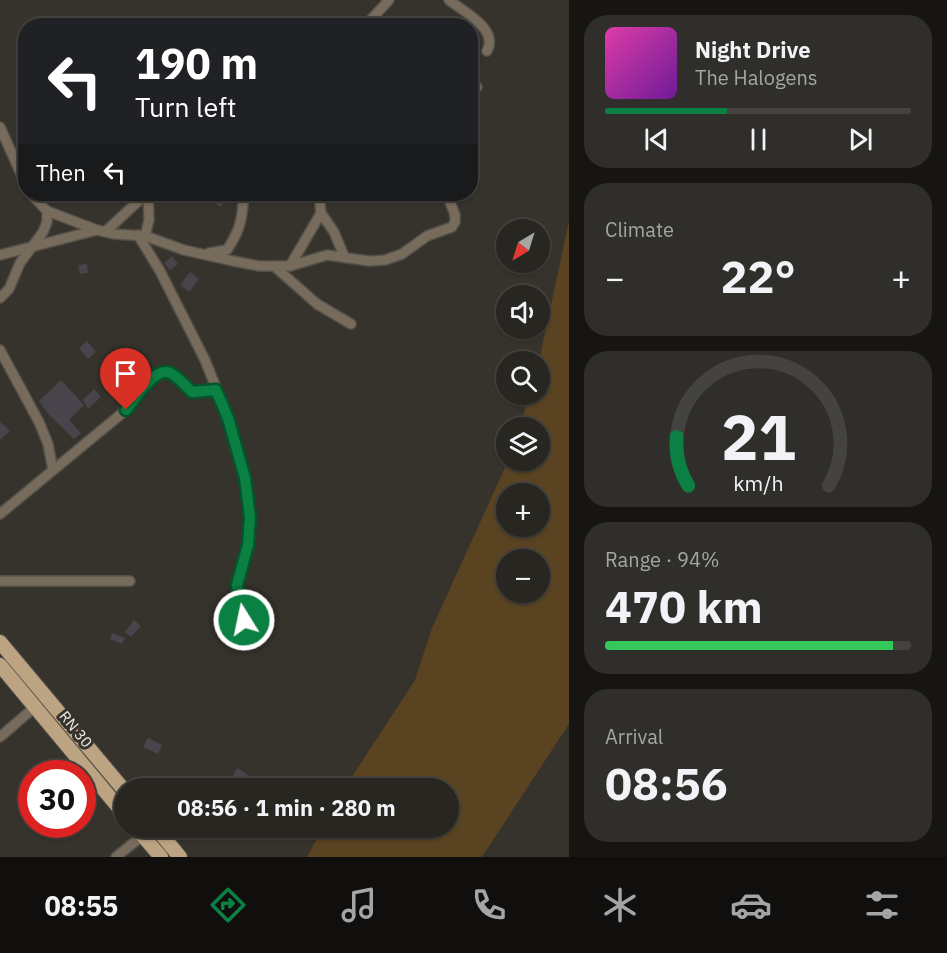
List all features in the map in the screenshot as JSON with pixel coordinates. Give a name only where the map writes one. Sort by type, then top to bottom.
[{"type":"main road","name":"RN 30","points":[[0,642],[114,778]]},
{"type":"main road","name":"RN 30","points":[[0,665],[114,802]]},
{"type":"main road","points":[[144,838],[161,857]]},
{"type":"main road","points":[[164,838],[180,857]]},
{"type":"street","points":[[372,18],[389,0]]},
{"type":"street","points":[[450,0],[472,18]]},
{"type":"street","points":[[478,23],[490,36],[491,44],[487,51]]},
{"type":"street","points":[[0,127],[18,167]]},
{"type":"street","points":[[38,201],[47,211],[101,231],[141,236],[184,250],[259,266],[290,266],[327,255],[369,261],[385,260],[402,254],[427,236],[452,226],[455,222],[455,215],[450,201]]},
{"type":"street","points":[[0,255],[101,231],[138,201]]},
{"type":"street","points":[[141,236],[149,220],[148,201]]},
{"type":"street","points":[[226,250],[241,221],[240,212],[243,201]]},
{"type":"street","points":[[320,201],[321,213],[334,232],[344,256]]},
{"type":"street","points":[[0,298],[9,289],[20,263],[44,232],[47,211]]},
{"type":"street","points":[[290,266],[321,213]]},
{"type":"street","points":[[141,236],[200,350],[228,418],[245,478],[250,517],[248,545],[237,585],[244,620]]},
{"type":"street","points":[[205,254],[226,250]]},
{"type":"street","points":[[226,250],[233,261]]},
{"type":"street","points":[[274,266],[316,304],[351,324]]},
{"type":"street","points":[[0,350],[39,422],[48,444],[53,470]]},
{"type":"street","points":[[0,514],[126,410],[154,376],[161,372],[168,372],[192,392],[216,390]]},
{"type":"street","points":[[0,581],[130,581]]},
{"type":"street","points":[[0,737],[36,706]]},
{"type":"street","points":[[116,857],[133,838]]},
{"type":"shaded area","points":[[569,221],[569,724],[482,857],[307,857],[317,838],[459,838],[459,778],[351,778],[415,680],[432,628],[496,487],[496,537],[550,537],[550,483],[498,483],[503,471],[550,471],[550,417],[522,417],[527,405],[550,405],[550,351],[541,351],[544,339],[550,339],[550,310]]},
{"type":"building","points":[[213,201],[225,201],[221,207]]},
{"type":"building","points":[[172,256],[178,264],[170,270],[164,263]]},
{"type":"building","points":[[87,264],[88,273],[80,274],[78,265]]},
{"type":"building","points":[[190,272],[199,279],[189,292],[180,285]]},
{"type":"building","points":[[87,341],[96,352],[88,359],[79,348]]},
{"type":"building","points":[[61,380],[84,405],[69,420],[81,433],[74,439],[48,414],[39,401]]},
{"type":"building","points":[[94,389],[101,397],[88,409],[83,400]]},
{"type":"building","points":[[0,422],[10,431],[0,440]]},
{"type":"building","points":[[134,620],[141,626],[131,637],[125,632]]},
{"type":"building","points":[[112,633],[125,638],[122,644],[110,639]]},
{"type":"building","points":[[148,738],[162,745],[158,754],[143,747]]},
{"type":"building","points":[[237,768],[253,778],[232,778]]},
{"type":"route","points":[[126,410],[154,376],[161,372],[174,375],[192,392],[216,390],[228,418],[245,478],[250,517],[248,545],[237,585],[244,620]]}]
